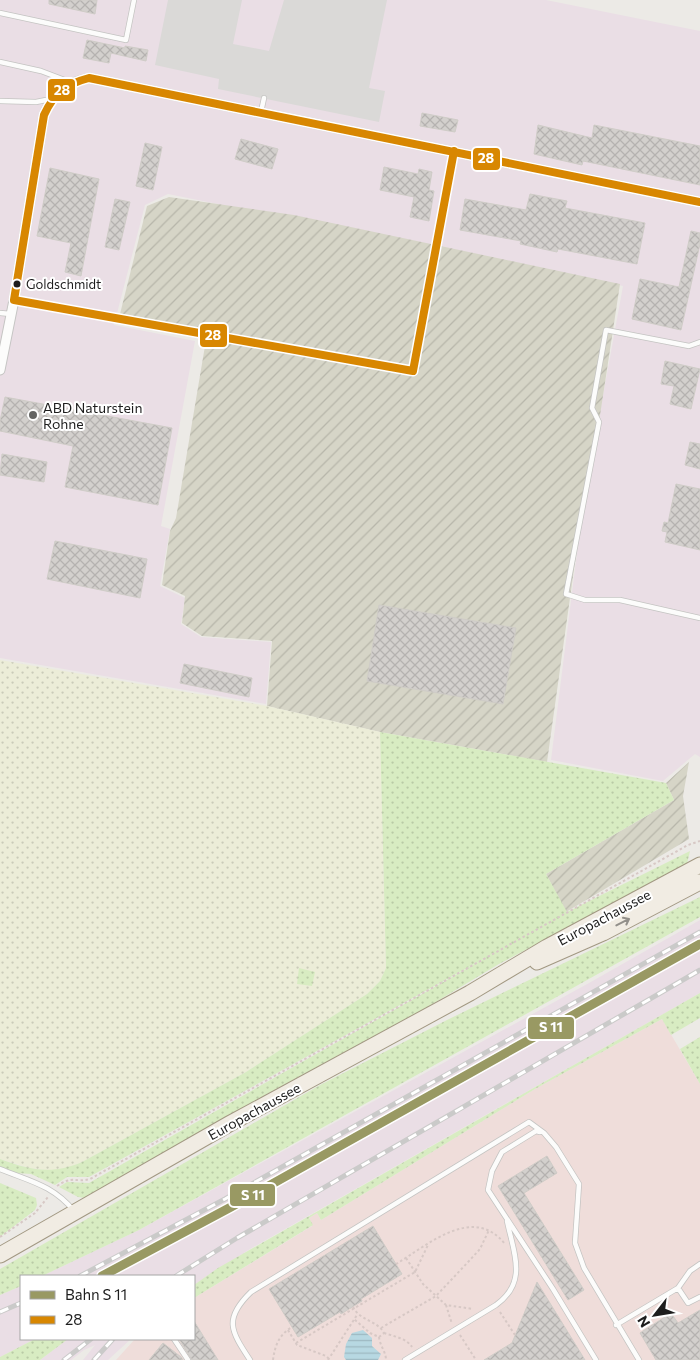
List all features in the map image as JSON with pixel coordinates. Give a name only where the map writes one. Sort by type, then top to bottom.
[{"type":"main road","name":"Europachaussee","points":[[0,1255],[229,1124],[509,970],[547,947],[700,866]]},
{"type":"main road","name":"Europachaussee","points":[[509,970],[537,962],[584,942],[700,882]]},
{"type":"street","points":[[0,370],[14,300],[44,115],[51,99],[70,82],[89,78],[700,202]]},
{"type":"lane","points":[[0,13],[126,40],[134,0]]},
{"type":"lane","points":[[0,62],[41,71],[70,82]]},
{"type":"lane","points":[[261,112],[264,98]]},
{"type":"lane","points":[[0,101],[16,103],[51,99]]},
{"type":"lane","points":[[14,300],[413,371],[454,151]]},
{"type":"lane","points":[[0,313],[11,314]]},
{"type":"lane","points":[[700,342],[690,346],[606,330],[592,408],[599,422],[566,594],[584,600],[620,600],[700,618]]},
{"type":"lane","points":[[250,1360],[235,1336],[232,1317],[239,1303],[250,1292],[529,1122],[544,1133],[556,1147],[579,1184],[575,1243],[584,1268],[616,1325],[639,1360]]},
{"type":"lane","points":[[544,1133],[536,1131],[502,1152],[492,1171],[488,1190],[596,1360]]},
{"type":"lane","points":[[0,1169],[41,1184],[63,1199],[75,1212]]},
{"type":"lane","points":[[405,1360],[496,1305],[514,1287],[516,1265],[507,1219]]},
{"type":"lane","points":[[616,1325],[678,1288],[690,1271],[700,1264]]},
{"type":"lane","points":[[678,1288],[688,1303],[700,1297]]},
{"type":"lane","points":[[175,1340],[188,1360]]},
{"type":"path","points":[[0,1237],[35,1213],[53,1191],[68,1180],[90,1179],[671,854],[700,841]]},
{"type":"path","points":[[396,1264],[443,1236],[465,1227],[477,1226],[489,1230],[499,1236],[505,1244]]},
{"type":"path","points":[[381,1328],[436,1296],[470,1261],[480,1248],[489,1230]]},
{"type":"path","points":[[296,1343],[414,1272],[428,1245]]},
{"type":"path","points":[[406,1258],[423,1284],[446,1305],[453,1326],[476,1360]]},
{"type":"path","points":[[446,1305],[474,1309]]},
{"type":"path","points":[[496,1305],[515,1335]]},
{"type":"path","points":[[353,1308],[357,1315],[381,1328],[384,1333],[403,1339],[410,1344],[413,1351]]},
{"type":"path","points":[[288,1330],[296,1343],[329,1360],[357,1315]]},
{"type":"path","points":[[354,1319],[370,1333],[379,1337]]},
{"type":"path","points":[[273,1360],[274,1350],[279,1339],[292,1327]]},
{"type":"path","points":[[379,1337],[384,1333]]},
{"type":"path","points":[[379,1337],[386,1360]]},
{"type":"shaded area","points":[[0,0],[546,0],[700,31],[700,757],[695,754],[663,781],[551,760],[583,505],[623,286],[168,194],[145,205],[114,325],[195,341],[161,526],[170,529],[160,586],[185,598],[181,624],[201,637],[271,642],[266,704],[0,658]]},
{"type":"shaded area","points":[[168,0],[242,0],[233,44],[269,51],[284,0],[387,0],[369,88],[385,91],[379,122],[218,89],[219,79],[155,65]]},
{"type":"shaded area","points":[[169,197],[294,215],[620,284],[599,422],[583,505],[547,762],[380,732],[267,706],[272,641],[202,636],[182,623],[185,596],[162,585],[170,531],[176,518],[207,334],[119,318],[147,206]]},
{"type":"shaded area","points":[[689,762],[683,796],[689,839],[566,912],[546,874],[674,800],[666,783]]},
{"type":"shaded area","points":[[700,920],[700,993],[250,1249],[195,1284],[195,1275],[44,1275],[139,1230]]},
{"type":"shaded area","points":[[662,1019],[700,1084],[700,1360],[116,1360],[134,1340],[195,1340],[195,1297],[312,1226],[309,1218],[317,1213],[321,1220],[535,1089]]},
{"type":"shaded area","points":[[20,1286],[20,1340],[33,1340],[0,1357],[0,1295]]},
{"type":"shaded area","points":[[67,1340],[130,1340],[108,1360],[83,1360],[95,1345],[84,1350],[71,1360],[40,1360]]},
{"type":"green space","points":[[0,660],[267,706],[380,732],[386,968],[380,981],[367,994],[246,1072],[82,1162],[54,1171],[29,1168],[0,1159]]},
{"type":"green space","points":[[380,732],[666,783],[674,800],[546,874],[567,912],[690,851],[687,864],[499,964],[424,1009],[265,1095],[85,1198],[78,1197],[59,1187],[67,1182],[89,1183],[496,952],[89,1177],[67,1177],[55,1185],[31,1174],[16,1173],[0,1167],[0,1159],[41,1170],[61,1169],[82,1162],[246,1072],[367,994],[380,981],[386,968]]},
{"type":"green space","points":[[700,897],[700,917],[139,1230],[44,1275],[20,1275],[20,1286],[0,1295],[0,1269],[320,1085],[447,1020]]},
{"type":"green space","points":[[299,968],[315,972],[312,986],[297,984]]},
{"type":"green space","points":[[700,993],[700,1018],[671,1035],[662,1019],[535,1089],[321,1220],[317,1213],[309,1218],[313,1225],[195,1297],[195,1284],[218,1268]]},
{"type":"green space","points":[[700,1037],[700,1084],[680,1049]]},
{"type":"green space","points":[[0,1183],[36,1198],[37,1205],[35,1210],[0,1237]]},
{"type":"green space","points":[[33,1340],[67,1340],[40,1360],[0,1360],[0,1357]]},
{"type":"water","points":[[363,1330],[372,1338],[372,1346],[381,1354],[378,1360],[346,1360],[344,1357],[346,1344],[352,1333]]},
{"type":"building","points":[[49,0],[97,0],[95,14],[49,4]]},
{"type":"building","points":[[87,40],[125,48],[125,46],[148,50],[146,61],[111,53],[109,63],[83,58]]},
{"type":"building","points":[[422,113],[458,120],[455,132],[420,126]]},
{"type":"building","points":[[538,125],[592,138],[594,125],[700,146],[700,185],[583,161],[582,165],[534,154]]},
{"type":"building","points":[[241,139],[278,149],[272,169],[235,159]]},
{"type":"building","points":[[145,143],[162,147],[153,190],[136,186]]},
{"type":"building","points":[[384,167],[418,174],[419,169],[432,172],[429,190],[434,191],[429,221],[410,217],[414,197],[380,190]]},
{"type":"building","points":[[50,168],[99,179],[81,276],[65,272],[71,243],[37,236]]},
{"type":"building","points":[[530,194],[567,201],[565,208],[645,223],[637,264],[558,249],[557,252],[520,244],[521,241],[460,230],[465,199],[526,210]]},
{"type":"building","points":[[115,199],[130,202],[119,250],[105,247]]},
{"type":"building","points":[[691,231],[700,233],[700,244],[681,330],[632,319],[640,279],[679,287]]},
{"type":"building","points":[[665,361],[700,369],[691,409],[670,404],[674,386],[661,384]]},
{"type":"building","points":[[5,397],[172,428],[158,505],[65,487],[73,446],[0,431]]},
{"type":"building","points":[[690,442],[700,444],[700,469],[685,465]]},
{"type":"building","points":[[2,454],[47,462],[44,482],[0,475]]},
{"type":"building","points":[[676,484],[700,489],[700,550],[665,542],[667,532],[662,531],[664,522],[668,523]]},
{"type":"building","points":[[55,541],[147,559],[140,598],[47,579]]},
{"type":"building","points":[[379,605],[516,628],[503,704],[367,681]]},
{"type":"building","points":[[184,664],[252,678],[249,697],[180,683]]},
{"type":"building","points":[[547,1156],[557,1173],[524,1193],[584,1290],[568,1300],[498,1186]]},
{"type":"building","points":[[373,1226],[402,1274],[361,1299],[362,1301],[341,1314],[340,1312],[298,1337],[269,1289]]},
{"type":"building","points":[[537,1282],[585,1360],[484,1360],[512,1343]]},
{"type":"building","points":[[700,1310],[700,1360],[656,1360],[640,1333],[671,1313],[678,1323]]},
{"type":"building","points":[[195,1323],[218,1360],[192,1360],[180,1340],[195,1340]]},
{"type":"building","points":[[163,1343],[181,1357],[183,1360],[149,1360]]},
{"type":"railway","points":[[82,1275],[225,1199],[700,932]]},
{"type":"railway","points":[[178,1275],[237,1238],[700,970]]},
{"type":"railway","points":[[0,1312],[20,1303]]},
{"type":"railway","points":[[64,1360],[90,1340]]},
{"type":"railway","points":[[94,1360],[112,1340]]},
{"type":"transit line","name":"28","points":[[14,300],[44,115],[52,101],[62,90],[74,83],[89,78],[700,202]]},
{"type":"transit line","name":"28","points":[[413,371],[454,151]]},
{"type":"transit line","name":"28","points":[[14,300],[413,371]]},
{"type":"transit line","points":[[104,1275],[231,1207],[700,944]]},
{"type":"place","name":"Goldschmidt","points":[[17,284]]},
{"type":"place","name":"ABD Naturstein Rohne","points":[[33,415]]}]
